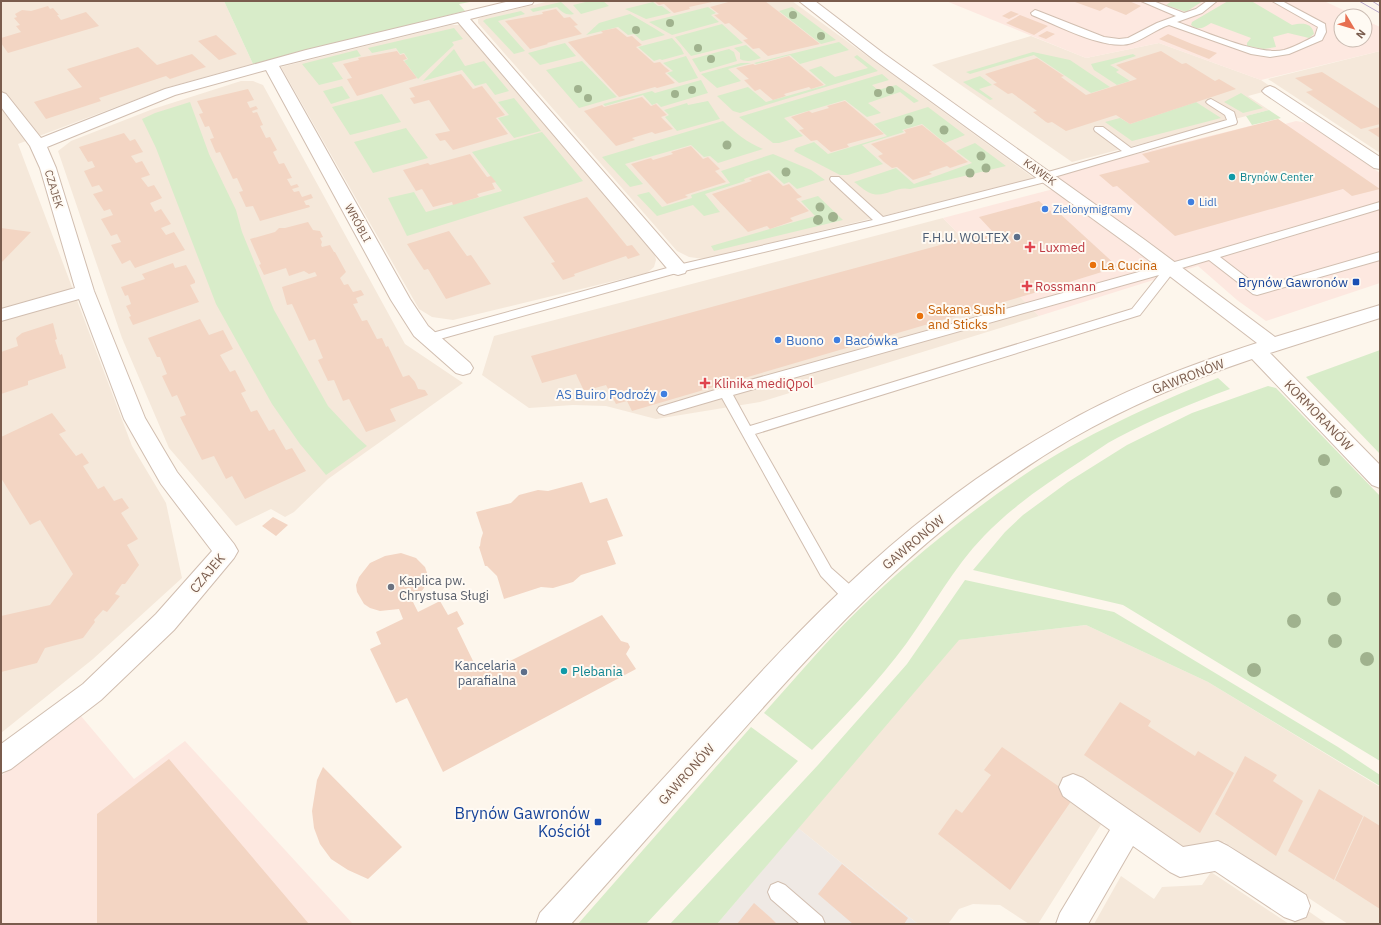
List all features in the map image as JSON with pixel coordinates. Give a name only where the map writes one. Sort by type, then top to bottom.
[{"type":"street","points":[[38,145],[170,92],[270,64],[527,1]]},
{"type":"street","name":"KAWEK","points":[[806,1],[878,56],[1047,177],[1170,268],[1264,349]]},
{"type":"street","points":[[461,17],[678,269]]},
{"type":"street","name":"WRÓBLI","points":[[270,64],[401,300],[421,331],[463,368]]},
{"type":"street","points":[[1270,91],[1380,164]]},
{"type":"street","name":"CZAJEK","points":[[1,98],[38,145],[48,168],[85,291],[135,420],[169,478],[226,551],[165,622],[92,692],[1,760]]},
{"type":"street","points":[[1,316],[85,291]]},
{"type":"street","name":"GAWRONÓW","points":[[551,924],[799,650],[851,596],[913,540],[974,492],[1037,449],[1098,414],[1157,388],[1264,349],[1380,311]]},
{"type":"street","name":"KORMORANÓW","points":[[1264,349],[1380,479]]},
{"type":"street","points":[[1073,787],[1180,862],[1218,856],[1295,906]]},
{"type":"street","points":[[1071,924],[1129,826]]},
{"type":"lane","points":[[1145,1],[1185,17]]},
{"type":"lane","points":[[1035,13],[1102,40],[1119,42],[1130,41],[1169,22],[1198,12],[1213,1]]},
{"type":"lane","points":[[1169,22],[1254,52],[1270,54],[1286,52],[1319,38],[1322,32],[1322,26],[1276,1]]},
{"type":"lane","points":[[429,338],[678,269],[881,221],[1047,177],[1129,151],[1232,122],[1230,114],[1211,102]]},
{"type":"lane","points":[[1100,129],[1129,151]]},
{"type":"lane","points":[[835,179],[881,221]]},
{"type":"lane","points":[[664,410],[1212,256],[1380,205]]},
{"type":"lane","points":[[1212,256],[1257,291],[1380,256]]},
{"type":"lane","points":[[747,432],[1136,312],[1170,268]]},
{"type":"lane","points":[[725,392],[826,572],[851,596]]},
{"type":"lane","points":[[778,892],[815,924]]},
{"type":"shaded area","points":[[1,1],[224,1],[253,64],[169,87],[18,144],[132,446],[166,503],[182,578],[93,659],[1,733]]},
{"type":"shaded area","points":[[550,1],[792,1],[1035,179],[704,259],[689,257],[677,251],[478,23],[478,19],[482,17]]},
{"type":"shaded area","points":[[946,1],[1324,1],[1339,8],[1333,8],[1333,48],[1373,48],[1373,24],[1380,27],[1380,51],[1261,80],[1159,43],[1086,58]]},
{"type":"shaded area","points":[[451,25],[460,25],[655,255],[656,260],[654,267],[647,273],[453,320],[432,317],[419,309],[281,67]]},
{"type":"shaded area","points":[[1031,36],[1086,58],[1159,43],[1261,80],[1274,89],[1248,96],[1269,110],[1072,162],[932,65]]},
{"type":"shaded area","points":[[1380,51],[1380,153],[1268,79]]},
{"type":"shaded area","points":[[241,81],[253,81],[263,85],[405,344],[463,383],[328,479],[294,512],[285,517],[271,509],[236,526],[169,448],[122,338],[58,151],[71,141],[153,109]]},
{"type":"shaded area","points":[[1278,119],[1285,124],[1296,121],[1307,123],[1380,173],[1380,283],[1266,321],[1237,300],[1198,266],[1039,316],[943,218],[1065,186],[1052,175]]},
{"type":"shaded area","points":[[943,218],[1039,316],[760,402],[656,419],[606,406],[573,405],[529,408],[482,375],[494,336]]},
{"type":"shaded area","points":[[1086,625],[1208,682],[1380,787],[1380,924],[1348,924],[1224,842],[1179,848],[1114,804],[1038,924],[1029,924],[1000,905],[973,904],[959,909],[948,924],[918,924],[798,828],[958,640]]},
{"type":"shaded area","points":[[81,716],[134,779],[185,741],[353,924],[1,924],[1,776]]},
{"type":"shaded area","points":[[798,828],[918,924],[717,924]]},
{"type":"shaded area","points":[[1211,872],[1289,924],[1094,924],[1121,876],[1154,899],[1162,887],[1202,885]]},
{"type":"shaded area","points":[[1301,906],[1327,924],[1293,924]]},
{"type":"green space","points":[[224,1],[475,1],[459,4],[465,11],[253,64]]},
{"type":"green space","points":[[590,1],[603,1],[609,6],[581,14],[573,5]]},
{"type":"green space","points":[[1172,1],[1203,1],[1186,12],[1166,5]]},
{"type":"green space","points":[[1228,1],[1254,1],[1253,2],[1292,25],[1309,25],[1314,34],[1309,38],[1288,33],[1273,37],[1276,47],[1264,49],[1247,46],[1247,43],[1251,38],[1211,23],[1201,28],[1196,28],[1191,25],[1192,22]]},
{"type":"green space","points":[[561,2],[574,14],[566,14],[557,7],[533,12],[530,9]]},
{"type":"green space","points":[[653,2],[658,6],[662,6],[671,13],[646,19],[625,9]]},
{"type":"green space","points":[[708,7],[716,13],[711,15],[719,22],[672,35],[649,22]]},
{"type":"green space","points":[[792,7],[836,40],[821,44],[779,11]]},
{"type":"green space","points":[[521,11],[525,14],[498,21],[525,51],[514,54],[483,21]]},
{"type":"green space","points":[[630,14],[665,35],[642,41],[634,34],[628,35],[618,27],[586,35],[599,23]]},
{"type":"green space","points":[[722,24],[743,43],[691,56],[675,37]]},
{"type":"green space","points":[[454,28],[463,39],[452,42],[454,45],[418,79],[404,61],[408,59],[404,53],[400,54],[396,48],[372,53],[368,48]]},
{"type":"green space","points":[[672,38],[684,54],[654,61],[638,47]]},
{"type":"green space","points":[[839,42],[849,50],[800,64],[790,55],[756,64],[754,63]]},
{"type":"green space","points":[[565,43],[576,56],[540,65],[528,53]]},
{"type":"green space","points":[[746,45],[761,58],[748,61],[740,59],[740,53],[734,48]]},
{"type":"green space","points":[[454,49],[465,66],[484,61],[509,91],[495,95],[486,83],[475,86],[462,70],[423,81]]},
{"type":"green space","points":[[729,49],[734,52],[737,61],[700,72],[692,59]]},
{"type":"green space","points":[[357,50],[361,56],[332,63],[343,79],[319,85],[302,64]]},
{"type":"green space","points":[[1033,52],[1070,60],[1110,87],[1091,93],[1034,55],[970,74],[966,72]]},
{"type":"green space","points":[[1133,54],[1136,56],[1110,65],[1119,70],[1116,72],[1130,81],[1117,85],[1094,70],[1091,64]]},
{"type":"green space","points":[[857,55],[878,71],[740,113],[733,111],[717,96],[748,87],[766,102],[826,85],[809,70],[821,66],[835,77],[868,68],[854,57]]},
{"type":"green space","points":[[686,56],[698,78],[679,83],[667,73],[673,71],[663,63]]},
{"type":"green space","points":[[582,61],[617,97],[579,108],[546,70]]},
{"type":"green space","points":[[741,63],[751,63],[728,69],[741,81],[717,88],[701,74]]},
{"type":"green space","points":[[882,74],[889,80],[872,85],[878,90],[896,85],[919,101],[914,103],[900,92],[868,103],[881,113],[867,117],[845,100],[784,118],[803,136],[779,143],[773,143],[739,117]]},
{"type":"green space","points":[[980,76],[992,85],[979,89],[993,99],[990,100],[963,82]]},
{"type":"green space","points":[[701,80],[708,93],[661,107],[657,103],[652,105],[643,95],[605,106],[603,104],[652,91],[655,93]]},
{"type":"green space","points":[[342,86],[350,98],[331,104],[323,91]]},
{"type":"green space","points":[[1241,93],[1263,108],[1243,113],[1224,102]]},
{"type":"green space","points":[[382,94],[401,122],[350,135],[332,107]]},
{"type":"green space","points":[[514,98],[541,131],[514,138],[498,118],[509,115],[498,102]]},
{"type":"green space","points":[[708,101],[720,119],[677,131],[665,117],[669,115],[664,110],[687,103],[688,105]]},
{"type":"green space","points":[[190,102],[209,154],[236,210],[242,232],[274,310],[328,406],[367,446],[326,475],[300,444],[272,404],[216,304],[156,148],[142,119],[155,113]]},
{"type":"green space","points":[[1196,102],[1221,118],[1132,141],[1105,122],[1120,118],[1130,124]]},
{"type":"green space","points":[[928,107],[965,135],[945,143],[922,124],[902,130],[904,132],[862,145],[883,164],[848,175],[840,175],[794,151],[796,148],[814,142],[828,154],[887,136],[874,124]]},
{"type":"green space","points":[[1269,110],[1281,118],[1252,125],[1246,116]]},
{"type":"green space","points":[[723,121],[732,130],[752,144],[763,149],[718,163],[710,156],[704,157],[691,145],[625,164],[643,184],[630,187],[602,157]]},
{"type":"green space","points":[[406,128],[428,158],[373,173],[354,142]]},
{"type":"green space","points":[[542,132],[583,181],[407,236],[388,198],[414,192],[426,212],[502,191],[472,152]]},
{"type":"green space","points":[[975,143],[1006,166],[910,189],[905,188],[878,195],[866,191],[854,182],[896,168],[914,184],[972,163],[956,151]]},
{"type":"green space","points":[[773,154],[811,170],[825,180],[797,189],[789,182],[784,184],[769,170],[744,179],[745,181],[705,194],[720,212],[704,216],[693,205],[657,216],[637,195],[649,192],[662,207],[692,198],[691,195],[730,183],[721,171]]},
{"type":"green space","points":[[818,196],[843,220],[714,251],[711,246],[815,216],[801,201]]},
{"type":"green space","points":[[1380,350],[1380,454],[1306,377]]},
{"type":"green space","points":[[1218,378],[1230,389],[1144,424],[1104,445],[1044,486],[1007,514],[984,536],[962,561],[916,630],[884,672],[849,712],[812,750],[764,713],[831,638],[873,596],[927,548],[985,503],[1047,460],[1094,434],[1143,410]]},
{"type":"green space","points":[[1268,386],[1276,388],[1380,496],[1380,761],[1123,605],[973,570],[1005,532],[1023,515],[1068,482],[1127,445],[1192,413]]},
{"type":"green space","points":[[965,580],[1114,612],[1338,747],[1380,775],[1380,786],[1208,682],[1086,625],[959,640],[717,924],[670,924],[818,765],[907,664]]},
{"type":"green space","points":[[751,727],[798,761],[646,924],[578,924]]},
{"type":"building","points":[[654,1],[712,2],[689,7],[690,9],[674,13],[664,4],[659,5]]},
{"type":"building","points":[[732,1],[765,1],[820,44],[768,56],[759,48],[753,49],[743,40],[748,39],[729,23],[725,24],[714,15],[719,14],[710,7]]},
{"type":"building","points":[[1129,1],[1141,6],[1126,15],[1106,7],[1100,11],[1075,2]]},
{"type":"building","points":[[48,6],[50,9],[53,8],[61,20],[86,12],[99,26],[8,53],[1,43],[1,38],[21,32],[16,26],[20,25],[14,18],[17,17],[15,14],[22,10],[31,11]]},
{"type":"building","points":[[556,9],[564,18],[570,17],[578,25],[574,26],[582,34],[530,49],[505,21],[543,14],[542,12]]},
{"type":"building","points":[[1011,11],[1019,14],[1009,19],[1002,16]]},
{"type":"building","points":[[1020,15],[1048,26],[1034,35],[1006,23]]},
{"type":"building","points":[[616,28],[627,37],[632,36],[642,45],[636,47],[654,63],[660,62],[670,71],[665,73],[675,83],[619,97],[568,42],[603,33],[601,31]]},
{"type":"building","points":[[1047,31],[1055,34],[1046,39],[1038,36]]},
{"type":"building","points":[[1168,34],[1217,53],[1209,59],[1159,39]]},
{"type":"building","points":[[216,35],[237,54],[219,60],[198,41]]},
{"type":"building","points":[[138,47],[157,65],[192,54],[206,67],[170,79],[166,76],[99,98],[101,101],[46,119],[34,102],[82,87],[67,69]]},
{"type":"building","points":[[397,51],[400,55],[404,54],[407,59],[403,60],[417,78],[357,96],[347,79],[352,78],[343,64],[359,60],[358,58]]},
{"type":"building","points":[[1161,51],[1182,64],[1186,63],[1215,81],[1219,79],[1236,89],[1130,124],[1116,115],[1066,131],[1052,122],[1046,122],[1033,112],[1037,111],[1012,93],[1008,94],[993,84],[997,83],[985,74],[1037,58],[1064,76],[1061,77],[1086,95],[1137,79],[1116,65]]},
{"type":"building","points":[[789,56],[824,85],[811,89],[809,87],[784,94],[786,96],[773,100],[760,89],[755,91],[744,80],[749,79],[736,68],[753,64],[755,65]]},
{"type":"building","points":[[1322,72],[1380,109],[1380,124],[1361,129],[1306,92],[1313,90],[1295,78]]},
{"type":"building","points":[[461,74],[473,89],[482,86],[505,115],[496,118],[508,134],[453,150],[445,140],[440,141],[435,134],[450,131],[429,100],[414,104],[410,98],[415,97],[409,88]]},
{"type":"building","points":[[248,89],[254,100],[247,102],[250,108],[256,106],[258,109],[252,111],[253,113],[257,112],[263,125],[260,126],[266,138],[270,137],[277,150],[273,152],[279,164],[284,163],[292,178],[287,179],[291,186],[297,184],[299,187],[292,189],[294,192],[299,191],[302,197],[311,194],[313,198],[304,201],[306,205],[309,205],[310,207],[260,221],[253,206],[246,207],[239,192],[243,191],[237,178],[233,179],[220,152],[216,153],[210,139],[214,138],[209,126],[205,127],[199,114],[203,113],[197,101]]},
{"type":"building","points":[[642,97],[651,106],[656,104],[667,115],[661,117],[673,129],[655,134],[652,132],[632,138],[635,140],[616,146],[584,111],[602,105],[604,107]]},
{"type":"building","points":[[845,101],[884,134],[847,144],[849,147],[831,152],[817,140],[811,141],[799,130],[804,129],[791,117],[809,111],[812,113],[829,108],[827,106]]},
{"type":"building","name":"Brynów Center","points":[[1278,119],[1380,189],[1352,196],[1343,189],[1175,236],[1117,186],[1113,187],[1099,175],[1150,162],[1142,154]]},
{"type":"building","points":[[922,125],[968,162],[950,168],[947,166],[929,172],[932,174],[913,180],[897,167],[892,168],[884,162],[878,156],[883,154],[871,144],[906,133],[904,130]]},
{"type":"building","points":[[1380,127],[1380,138],[1368,130]]},
{"type":"building","points":[[124,133],[130,141],[135,139],[143,152],[131,156],[136,163],[142,161],[150,175],[141,178],[148,187],[154,185],[162,198],[150,203],[155,212],[161,209],[171,224],[161,228],[166,235],[174,232],[185,250],[135,268],[130,260],[122,264],[111,245],[121,242],[117,234],[111,236],[101,219],[113,215],[110,209],[104,211],[93,194],[103,191],[99,185],[92,187],[84,171],[95,167],[92,161],[88,162],[79,147]]},
{"type":"building","points":[[691,146],[703,159],[708,157],[720,169],[715,171],[726,182],[685,195],[688,197],[667,204],[631,164],[651,158],[653,160],[673,154],[671,152]]},
{"type":"building","points":[[470,154],[487,177],[491,176],[496,182],[492,183],[495,189],[477,194],[479,197],[453,205],[452,202],[433,207],[422,189],[416,191],[403,170],[428,163],[430,165]]},
{"type":"building","points":[[769,173],[783,186],[789,184],[802,197],[796,199],[809,211],[790,218],[793,221],[770,229],[767,226],[748,232],[712,194],[752,181],[749,179]]},
{"type":"building","points":[[587,197],[627,246],[632,245],[640,255],[628,259],[626,256],[574,274],[575,276],[563,280],[551,263],[555,262],[523,217]]},
{"type":"building","points":[[1039,201],[1053,213],[1058,212],[1118,267],[632,411],[627,401],[616,404],[606,385],[584,391],[576,374],[542,383],[531,356],[992,231],[979,217]]},
{"type":"building","points":[[308,222],[313,230],[320,231],[323,237],[320,238],[322,247],[330,245],[335,252],[346,272],[340,278],[344,285],[348,284],[353,292],[361,290],[364,295],[356,298],[358,303],[353,304],[362,321],[367,320],[377,339],[382,338],[386,347],[388,346],[403,377],[409,375],[415,382],[418,389],[425,390],[428,395],[390,409],[396,421],[366,432],[349,399],[343,401],[334,380],[328,381],[318,360],[323,358],[315,339],[309,341],[292,304],[287,305],[282,287],[317,276],[315,272],[309,274],[304,271],[289,276],[286,268],[264,275],[250,239],[275,232],[279,228],[285,228]]},
{"type":"building","points":[[1,228],[31,232],[1,263]]},
{"type":"building","points":[[449,231],[467,256],[471,255],[491,284],[446,299],[428,269],[424,270],[407,244]]},
{"type":"building","points":[[173,263],[175,268],[186,265],[195,281],[195,283],[190,285],[199,302],[133,325],[129,317],[131,316],[126,306],[131,304],[128,295],[125,296],[121,287],[145,279],[142,274]]},
{"type":"building","points":[[200,319],[209,335],[223,330],[233,349],[220,355],[230,372],[235,370],[246,391],[241,393],[251,412],[257,410],[269,431],[274,429],[286,450],[292,448],[306,471],[245,499],[232,476],[226,479],[214,456],[202,460],[180,417],[186,415],[177,395],[172,397],[162,376],[167,374],[160,357],[157,357],[148,338]]},
{"type":"building","points":[[53,323],[57,339],[55,340],[60,355],[62,354],[66,368],[28,381],[28,385],[1,394],[1,352],[18,346],[16,338],[22,333]]},
{"type":"building","points":[[52,413],[66,431],[59,434],[76,456],[82,453],[89,463],[83,466],[98,489],[104,486],[114,501],[122,498],[129,508],[121,513],[138,539],[127,545],[139,565],[125,584],[122,584],[115,594],[120,596],[107,612],[103,610],[94,620],[95,622],[83,638],[45,648],[37,663],[1,672],[1,616],[50,605],[73,574],[40,520],[30,525],[1,478],[1,437]]},
{"type":"building","points":[[582,482],[590,503],[607,498],[623,536],[607,541],[616,564],[581,575],[573,582],[553,588],[541,587],[504,599],[497,576],[487,566],[485,566],[479,547],[483,533],[476,512],[511,503],[519,495],[538,490],[548,491]]},
{"type":"building","points":[[273,517],[288,525],[276,536],[262,526]]},
{"type":"building","points":[[401,553],[416,558],[425,567],[427,573],[424,588],[413,602],[418,612],[440,601],[448,615],[457,611],[464,624],[457,628],[475,665],[494,669],[602,615],[621,641],[628,643],[630,647],[626,654],[636,669],[443,772],[407,698],[396,703],[370,649],[381,644],[376,632],[403,619],[399,609],[380,611],[370,608],[364,604],[357,592],[356,585],[359,577],[370,563],[385,556]]},
{"type":"building","points":[[1120,702],[1151,721],[1148,726],[1195,756],[1198,751],[1234,773],[1200,833],[1084,755]]},
{"type":"building","points":[[1002,747],[1074,797],[1010,890],[938,834],[956,809],[962,813],[991,775],[984,770]]},
{"type":"building","points":[[1245,756],[1277,775],[1273,781],[1303,801],[1276,856],[1215,814]]},
{"type":"building","points":[[169,759],[309,924],[97,924],[97,814]]},
{"type":"building","points":[[323,767],[402,847],[368,879],[348,870],[331,859],[320,844],[314,828],[312,811],[317,780]]},
{"type":"building","points":[[1319,789],[1363,816],[1334,880],[1288,851]]},
{"type":"building","points":[[1364,816],[1380,826],[1380,909],[1335,880]]},
{"type":"building","points":[[842,864],[908,918],[904,924],[853,924],[818,894]]},
{"type":"building","points":[[754,903],[771,918],[777,924],[737,924]]},
{"type":"tram line","points":[[1359,1],[1380,13]]},
{"type":"tram line","points":[[1372,1],[1380,6]]},
{"type":"place","name":"Brynów Center","points":[[1232,177]]},
{"type":"place","name":"Lidl","points":[[1191,202]]},
{"type":"place","name":"Zielonymigramy","points":[[1045,209]]},
{"type":"place","name":"F.H.U. WOLTEX","points":[[1017,237]]},
{"type":"place","name":"Luxmed","points":[[1030,247]]},
{"type":"place","name":"La Cucina","points":[[1093,265]]},
{"type":"place","name":"Brynów Gawronów","points":[[1356,282]]},
{"type":"place","name":"Rossmann","points":[[1027,286]]},
{"type":"place","name":"Sakana Sushi and Sticks","points":[[920,316]]},
{"type":"place","name":"Buono","points":[[778,340]]},
{"type":"place","name":"Bacówka","points":[[837,340]]},
{"type":"place","name":"Klinika mediQpol","points":[[705,383]]},
{"type":"place","name":"AS Buiro Podroźy","points":[[664,394]]},
{"type":"place","name":"Kaplica pw. Chrystusa Sługi","points":[[391,587]]},
{"type":"place","name":"Plebania","points":[[564,671]]},
{"type":"place","name":"Kancelaria parafialna","points":[[524,672]]},
{"type":"place","name":"Brynów Gawronów Kościół","points":[[598,822]]}]
